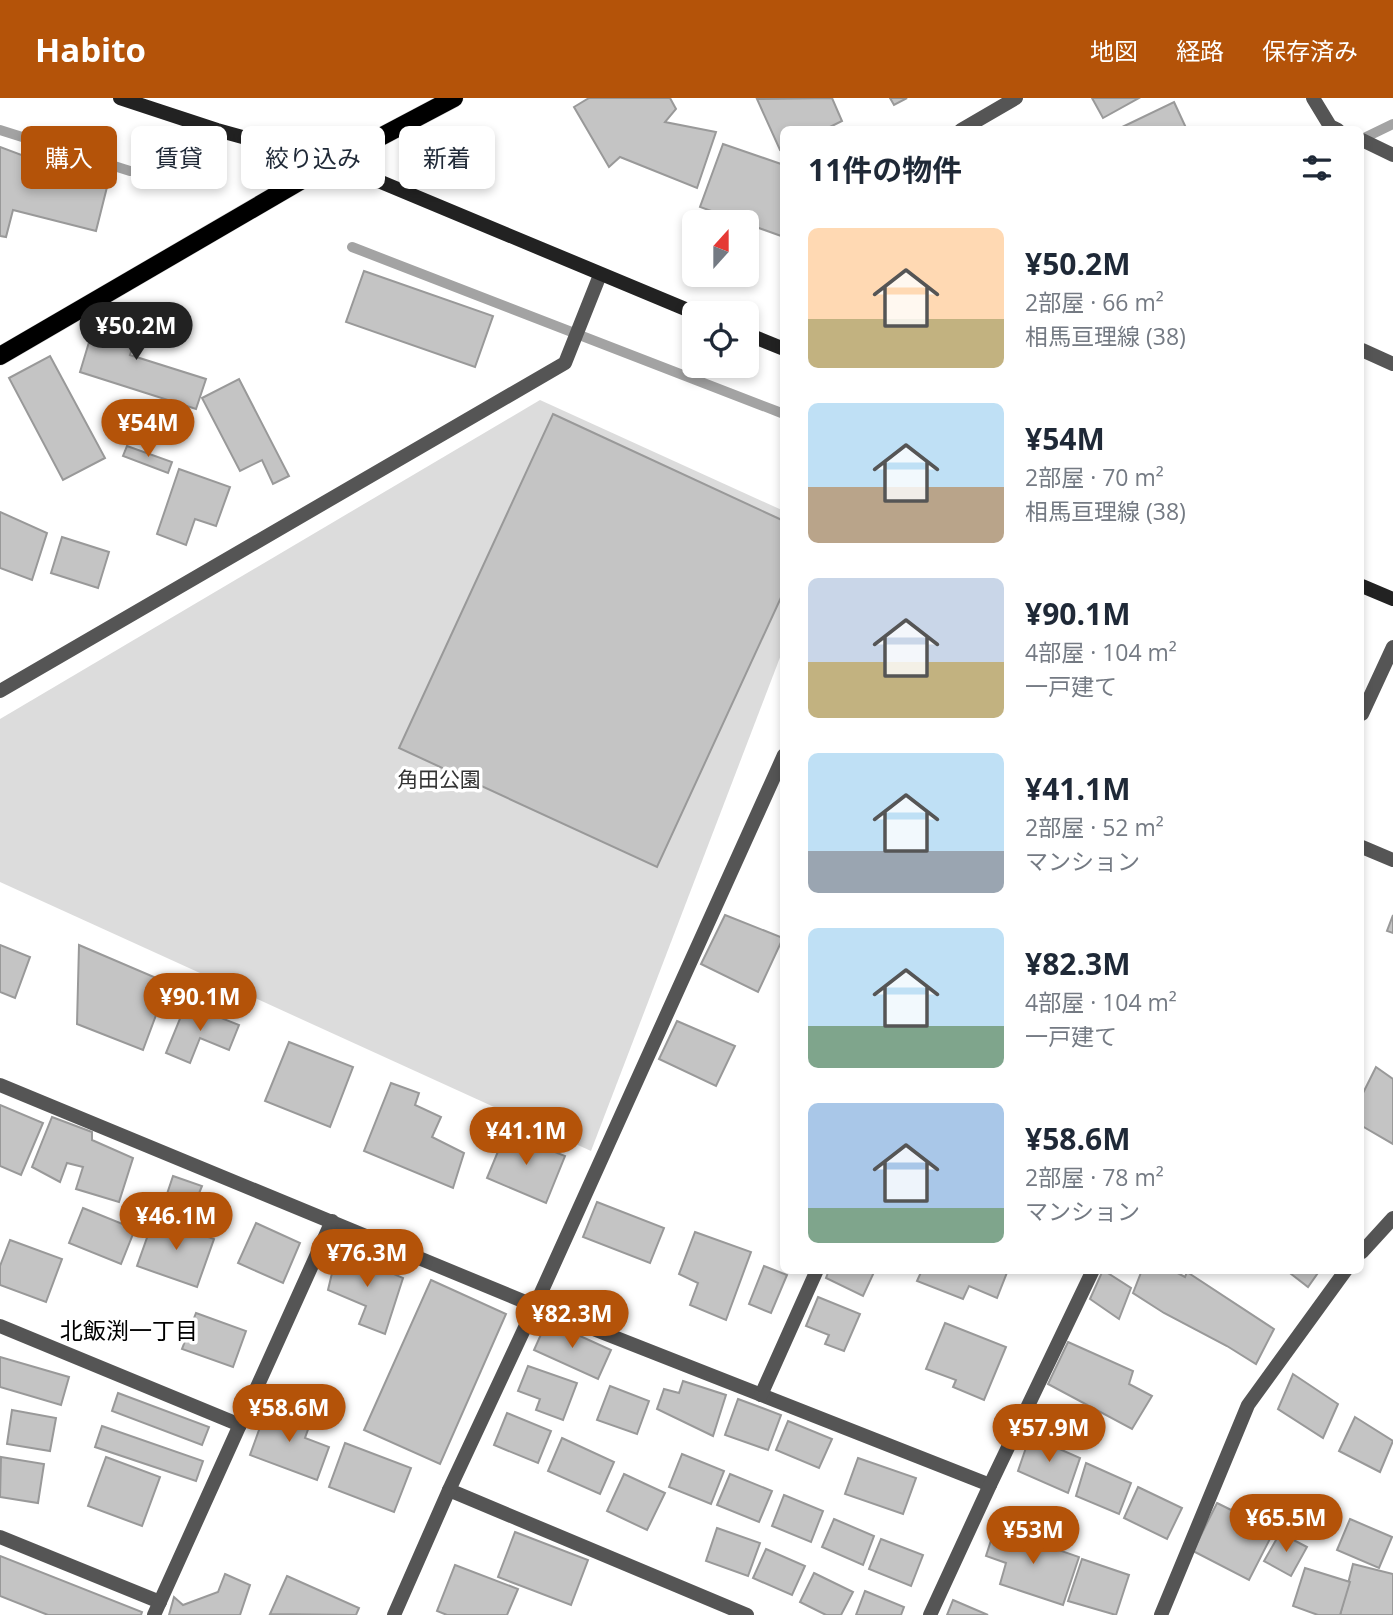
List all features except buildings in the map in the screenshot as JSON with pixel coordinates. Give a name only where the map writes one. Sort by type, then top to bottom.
[{"type":"main road","points":[[385,134],[454,98]]},
{"type":"main road","points":[[0,356],[287,189]]},
{"type":"street","points":[[120,98],[241,137]]},
{"type":"street","points":[[968,126],[1016,98]]},
{"type":"street","points":[[1313,98],[1333,126]]},
{"type":"street","points":[[1368,143],[1393,155]]},
{"type":"street","points":[[385,184],[682,308]]},
{"type":"street","points":[[0,691],[565,363],[600,275]]},
{"type":"street","points":[[759,339],[780,347]]},
{"type":"street","points":[[1364,351],[1393,364]]},
{"type":"street","points":[[1364,587],[1393,599]]},
{"type":"street","points":[[1364,710],[1393,647]]},
{"type":"street","points":[[394,1615],[780,764]]},
{"type":"street","points":[[1364,848],[1393,860]]},
{"type":"street","points":[[0,1085],[536,1306],[990,1485]]},
{"type":"street","points":[[1364,1250],[1393,1218]]},
{"type":"street","points":[[0,1537],[157,1609],[332,1221]]},
{"type":"street","points":[[761,1395],[815,1274]]},
{"type":"street","points":[[930,1615],[1091,1274]]},
{"type":"street","points":[[1161,1615],[1248,1405],[1343,1274]]},
{"type":"street","points":[[0,1326],[240,1425]]},
{"type":"street","points":[[449,1490],[747,1615]]},
{"type":"green space","name":"角田公園","points":[[540,400],[780,509],[780,657],[591,1151],[0,882],[0,719]]},
{"type":"waterway","points":[[1364,138],[1393,124]]},
{"type":"waterway","points":[[0,130],[130,171]]},
{"type":"waterway","points":[[352,247],[780,412]]},
{"type":"district","name":"北飯渕一丁目","points":[[129,1330]]}]
